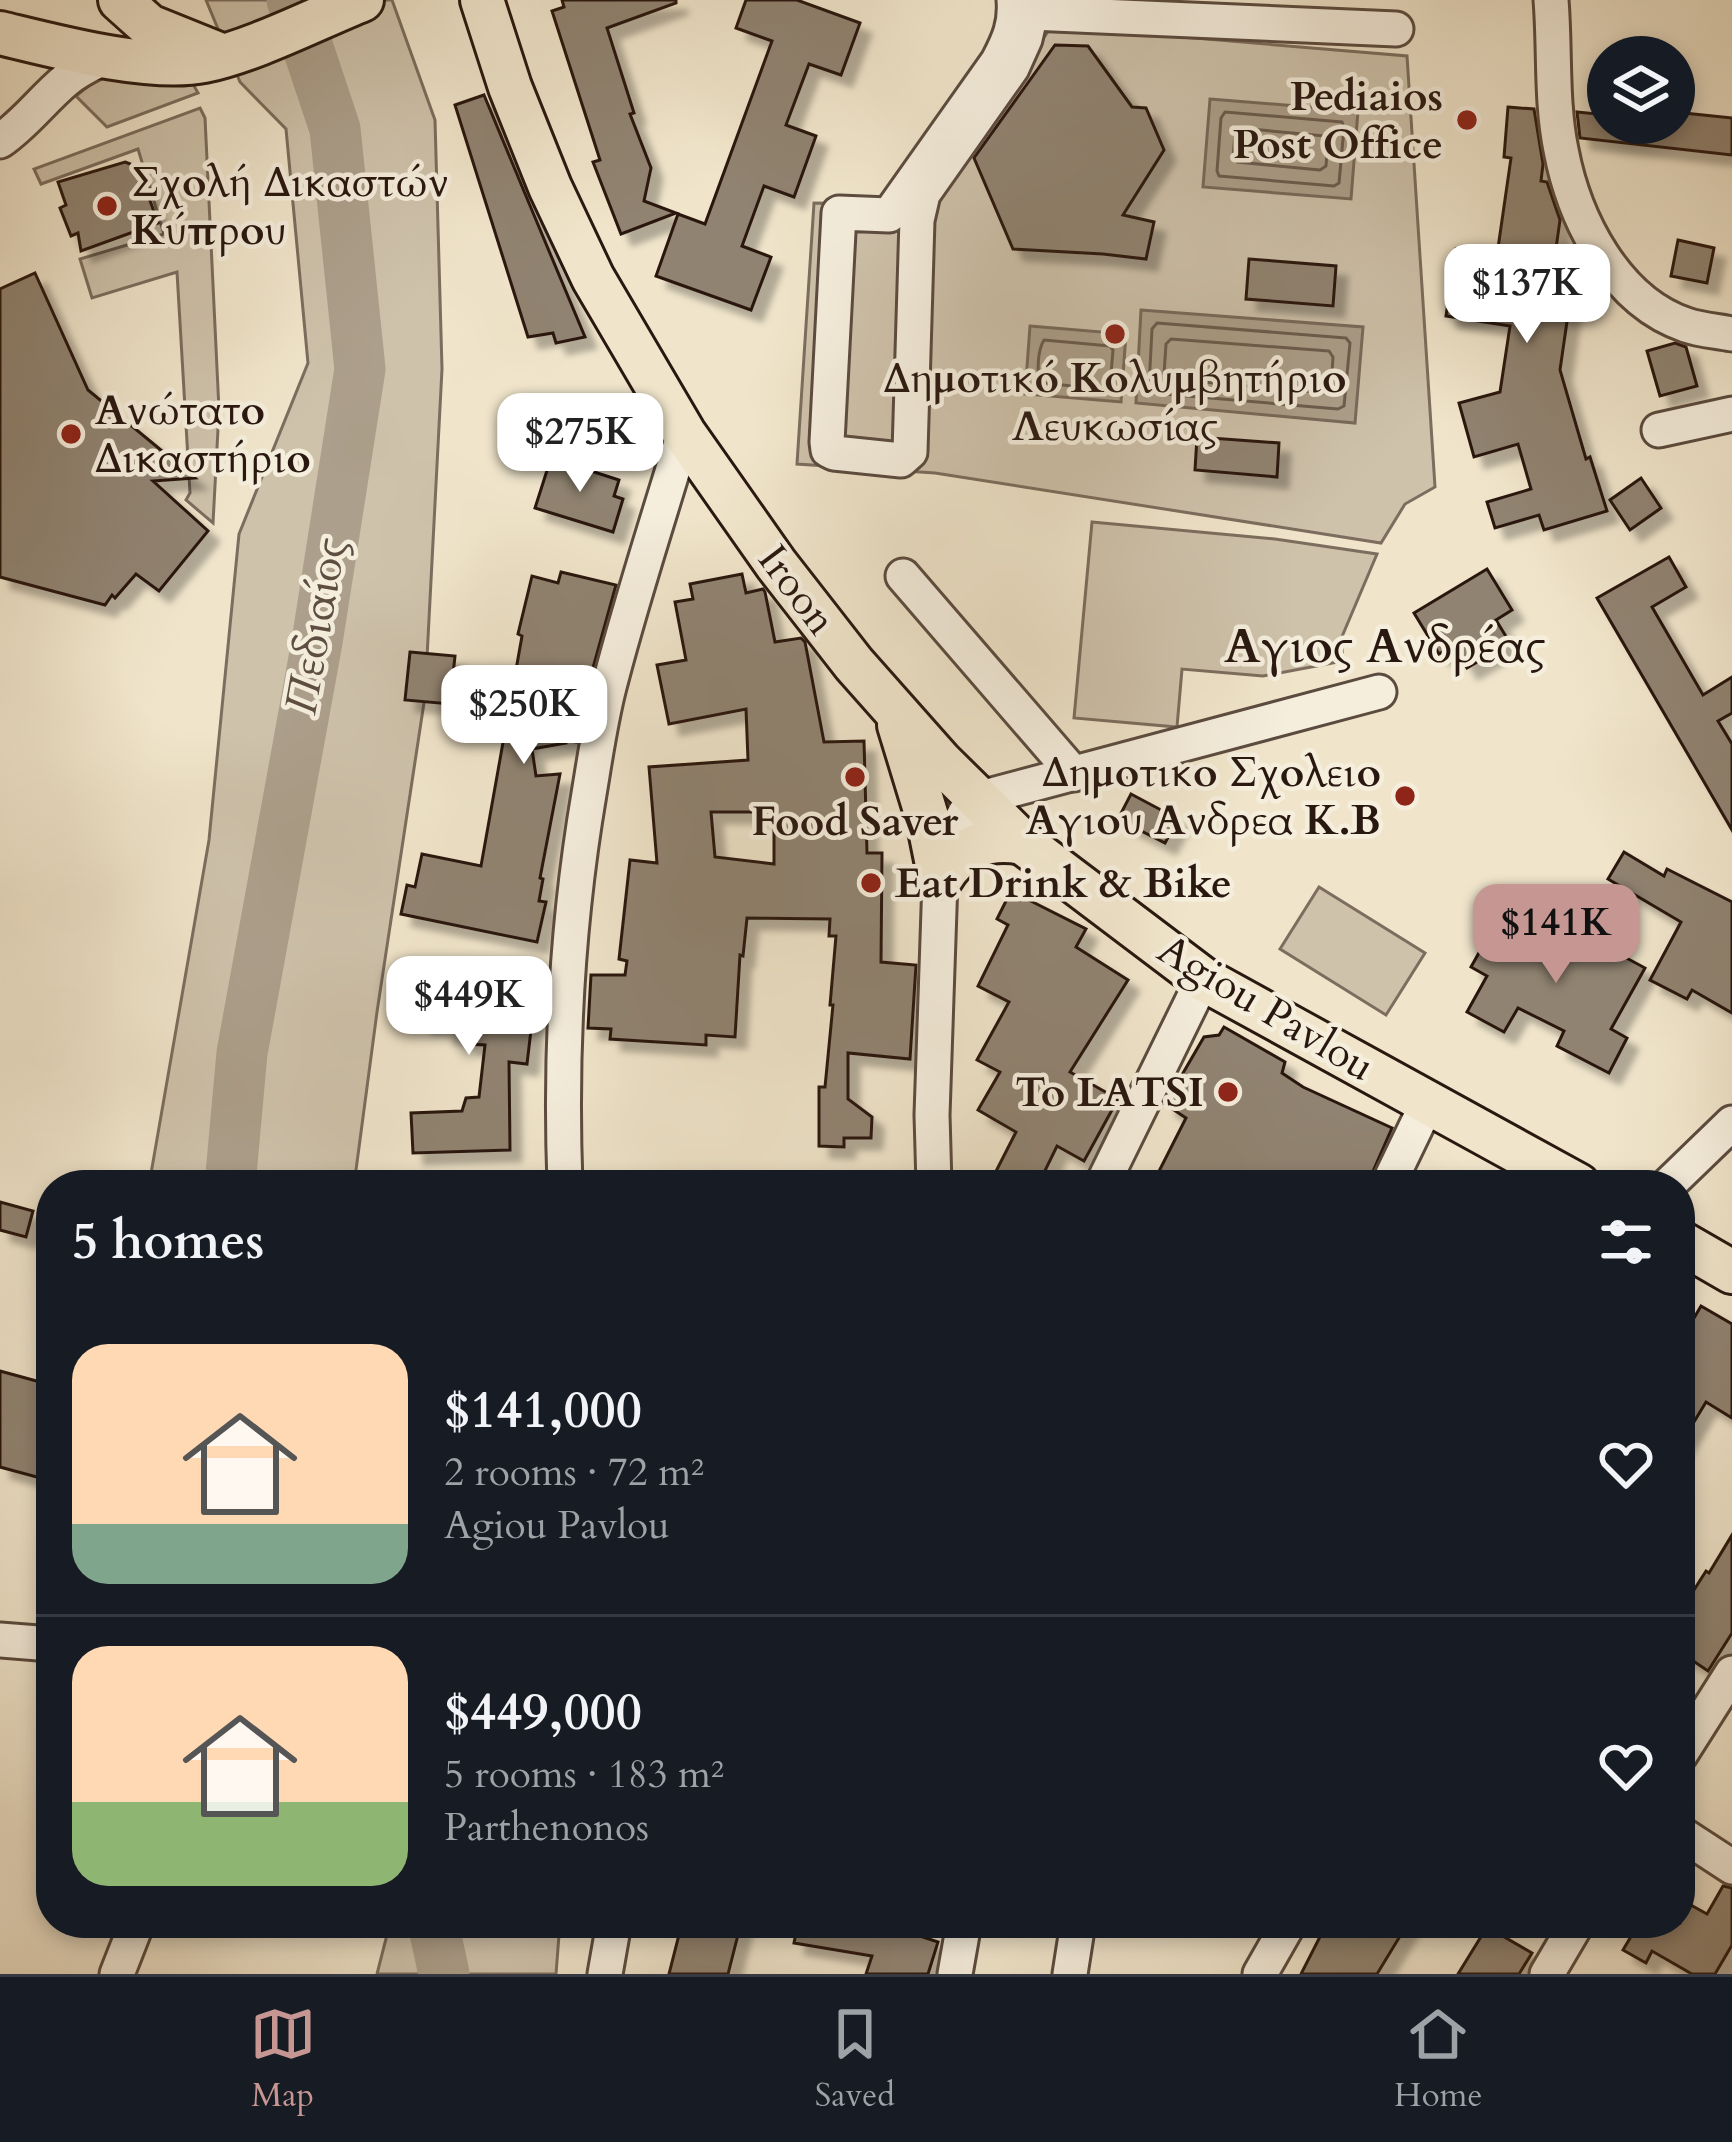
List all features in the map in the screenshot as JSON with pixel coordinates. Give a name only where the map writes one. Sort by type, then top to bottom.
[{"type":"main road","points":[[120,0],[149,26],[225,55]]},
{"type":"main road","points":[[0,33],[136,61],[180,64],[225,55],[362,0]]},
{"type":"main road","name":"Iroon","points":[[482,0],[550,187],[593,278],[684,433],[776,564],[895,712],[977,800]]},
{"type":"main road","points":[[895,712],[921,791],[940,880]]},
{"type":"main road","name":"Agiou Pavlou","points":[[977,800],[1022,843],[1203,979],[1550,1170]]},
{"type":"main road","points":[[940,880],[956,858],[974,845],[997,839],[1022,843]]},
{"type":"main road","points":[[1695,1252],[1732,1272]]},
{"type":"street","points":[[1552,0],[1561,152],[1599,254],[1634,295],[1684,325],[1732,334]]},
{"type":"street","points":[[1024,4],[1025,39],[1012,68],[923,194],[917,220],[910,452],[902,460],[834,453],[827,442],[839,213],[889,215],[998,61],[1024,4]]},
{"type":"street","points":[[1024,4],[1334,12],[1396,28]]},
{"type":"street","points":[[0,141],[64,82],[109,55]]},
{"type":"street","points":[[1659,430],[1732,414]]},
{"type":"street","points":[[565,1170],[564,1033],[581,837],[608,690],[684,433]]},
{"type":"street","points":[[903,576],[1074,774]]},
{"type":"street","points":[[934,1170],[940,880],[950,840],[964,813],[977,800],[1379,692]]},
{"type":"street","points":[[1109,1170],[1203,979]]},
{"type":"street","points":[[1395,1170],[1427,1104]]},
{"type":"street","points":[[1683,1170],[1732,1123]]},
{"type":"street","points":[[0,1640],[36,1643]]},
{"type":"street","points":[[1695,1731],[1732,1673]]},
{"type":"street","points":[[1695,1843],[1732,1867]]},
{"type":"street","points":[[117,1974],[131,1938]]},
{"type":"street","points":[[605,1974],[611,1938]]},
{"type":"street","points":[[955,1974],[961,1938]]},
{"type":"street","points":[[1070,1974],[1076,1938]]},
{"type":"street","points":[[1260,1974],[1280,1938]]},
{"type":"street","points":[[1546,1974],[1568,1938]]},
{"type":"shaded area","points":[[206,0],[392,0],[435,120],[442,369],[425,696],[356,1170],[152,1170],[209,840],[239,534],[308,363],[286,129],[240,82]]},
{"type":"shaded area","name":"Δημοτικό Κολυμβητήριο Λευκωσίας","points":[[1052,26],[1407,56],[1435,487],[1405,504],[1381,543],[935,473],[797,464],[814,203],[885,204],[937,190]]},
{"type":"shaded area","points":[[123,71],[193,84],[198,93],[107,127],[76,96],[98,78]]},
{"type":"shaded area","points":[[200,108],[205,118],[219,410],[213,523],[186,500],[190,493],[177,272],[92,298],[80,259],[164,234],[138,149],[41,184],[34,169]]},
{"type":"shaded area","points":[[1092,522],[1377,554],[1341,639],[1343,661],[1263,676],[1182,669],[1177,727],[1074,718]]},
{"type":"shaded area","points":[[1319,887],[1425,953],[1386,1015],[1280,949]]},
{"type":"shaded area","points":[[386,1938],[559,1938],[556,1974],[377,1974]]},
{"type":"water","points":[[1210,99],[1358,111],[1351,199],[1203,187]]},
{"type":"water","points":[[1141,310],[1363,327],[1355,423],[1136,403]]},
{"type":"water","points":[[1030,326],[1126,334],[1121,402],[1025,394]]},
{"type":"building","points":[[562,0],[676,0],[607,28],[634,113],[630,114],[651,168],[644,201],[676,213],[621,234],[593,162],[600,160],[552,11],[564,7]]},
{"type":"building","points":[[746,0],[797,0],[860,23],[841,75],[809,64],[786,125],[816,136],[794,197],[764,186],[742,246],[771,257],[751,310],[656,276],[678,214],[705,224],[772,41],[736,28]]},
{"type":"building","points":[[1055,45],[1088,46],[1132,107],[1146,108],[1164,150],[1123,215],[1154,222],[1146,259],[1013,249],[974,158]]},
{"type":"building","points":[[484,95],[585,337],[556,343],[553,333],[528,337],[455,105]]},
{"type":"building","points":[[1508,107],[1534,109],[1543,164],[1541,181],[1547,182],[1560,220],[1552,277],[1573,280],[1560,370],[1607,511],[1544,530],[1539,515],[1495,528],[1487,502],[1531,489],[1518,444],[1474,457],[1459,403],[1500,392],[1510,326],[1446,316],[1456,249],[1497,255],[1511,158],[1504,157]]},
{"type":"building","points":[[1577,112],[1587,113],[1587,139],[1580,138]]},
{"type":"building","points":[[1695,114],[1732,118],[1732,155],[1634,144],[1695,144]]},
{"type":"building","name":"Σχολή Δικαστών Κύπρου","points":[[125,162],[138,167],[158,223],[81,251],[78,233],[71,236],[60,208],[66,205],[58,182]]},
{"type":"building","points":[[1678,240],[1714,248],[1707,283],[1671,276]]},
{"type":"building","points":[[1249,259],[1336,266],[1333,306],[1246,299]]},
{"type":"building","name":"Ανώτατο Δικαστήριο","points":[[35,273],[88,390],[195,478],[153,481],[208,531],[159,591],[136,574],[105,605],[0,577],[0,289]]},
{"type":"building","points":[[1675,343],[1686,347],[1697,386],[1660,396],[1647,351]]},
{"type":"building","points":[[1197,437],[1279,443],[1277,477],[1195,470]]},
{"type":"building","points":[[551,458],[619,480],[614,496],[623,499],[613,532],[535,508]]},
{"type":"building","points":[[1641,478],[1661,508],[1630,530],[1610,500]]},
{"type":"building","points":[[1669,557],[1686,587],[1652,607],[1703,695],[1732,677],[1732,713],[1718,721],[1732,744],[1732,830],[1597,598]]},
{"type":"building","points":[[1487,569],[1512,610],[1496,620],[1510,643],[1467,668],[1454,645],[1439,654],[1414,613]]},
{"type":"building","points":[[561,572],[616,585],[576,742],[532,749],[536,776],[560,774],[540,878],[539,901],[546,902],[537,942],[401,914],[407,885],[415,887],[422,854],[481,866],[522,636],[518,634],[532,576],[558,583]]},
{"type":"building","points":[[742,574],[746,593],[763,589],[775,642],[801,638],[805,642],[824,742],[864,741],[867,853],[882,853],[881,962],[916,965],[910,1059],[848,1053],[848,1099],[872,1117],[871,1138],[844,1138],[844,1147],[819,1146],[819,1087],[825,1087],[833,1005],[836,936],[829,936],[830,919],[747,918],[735,1037],[706,1035],[706,1045],[610,1039],[611,1029],[588,1028],[591,975],[625,975],[627,961],[619,959],[630,860],[657,863],[649,767],[748,760],[746,709],[669,724],[657,665],[686,660],[675,602],[693,599],[690,584]],"holes":[[[711,812],[774,812],[774,864],[715,857]]]},
{"type":"building","points":[[410,652],[455,656],[450,704],[405,700]]},
{"type":"building","points":[[1131,794],[1178,819],[1165,843],[1118,819]]},
{"type":"building","points":[[1624,852],[1664,876],[1667,869],[1732,902],[1732,1013],[1692,990],[1687,999],[1650,980],[1681,922],[1608,879]]},
{"type":"building","points":[[1011,891],[1086,929],[1076,947],[1128,980],[1070,1072],[1118,1099],[1084,1161],[1057,1146],[1045,1170],[997,1170],[1016,1132],[978,1110],[1000,1072],[977,1060],[1009,1002],[978,986],[1008,925],[997,919]]},
{"type":"building","points":[[1503,910],[1550,936],[1558,921],[1645,968],[1611,1029],[1627,1038],[1609,1073],[1557,1046],[1564,1031],[1518,1008],[1504,1032],[1467,1012],[1487,976],[1471,967]]},
{"type":"building","points":[[399,972],[493,973],[493,1008],[533,1013],[527,1064],[509,1062],[510,1150],[413,1153],[411,1113],[462,1111],[466,1098],[479,1097],[485,1045],[466,1044],[466,1033],[443,1032],[444,1024],[421,1023],[422,1007],[398,1006]]},
{"type":"building","points":[[1224,1027],[1285,1062],[1282,1073],[1303,1087],[1392,1128],[1374,1170],[1160,1170],[1186,1118],[1165,1104],[1204,1037],[1219,1035]]},
{"type":"building","points":[[0,1202],[33,1211],[26,1237],[0,1230]]},
{"type":"building","points":[[1701,1306],[1732,1324],[1732,1418],[1706,1402],[1695,1420],[1695,1316]]},
{"type":"building","points":[[0,1371],[36,1381],[36,1477],[0,1467]]},
{"type":"building","points":[[1732,1535],[1732,1633],[1708,1671],[1695,1662],[1695,1588]]},
{"type":"building","points":[[1723,1886],[1732,1888],[1732,1945],[1715,1974],[1692,1974],[1652,1951],[1646,1963],[1623,1950],[1630,1938],[1695,1938],[1695,1907],[1707,1914]]},
{"type":"building","points":[[678,1938],[737,1938],[728,1974],[669,1974]]},
{"type":"building","points":[[795,1938],[926,1938],[938,1942],[928,1974],[866,1974],[872,1956],[794,1943]]},
{"type":"building","points":[[1319,1938],[1399,1938],[1377,1974],[1301,1974]]},
{"type":"building","points":[[1480,1938],[1506,1938],[1532,1953],[1519,1974],[1458,1974]]},
{"type":"waterway","name":"Πεδιαίος","points":[[231,1170],[242,1053],[317,642],[360,369],[335,129],[292,0]]},
{"type":"waterway","name":"Πεδιαίος","points":[[436,1938],[444,1974]]},
{"type":"place","name":"Pediaios Post Office","points":[[1467,120]]},
{"type":"place","name":"Σχολή Δικαστών Κύπρου","points":[[107,206]]},
{"type":"place","name":"Δημοτικό Κολυμβητήριο Λευκωσίας","points":[[1115,334]]},
{"type":"place","name":"Ανώτατο Δικαστήριο","points":[[71,434]]},
{"type":"place","name":"Food Saver","points":[[855,777]]},
{"type":"place","name":"Δημοτικο Σχολειο Αγιου Ανδρεα Κ.Β","points":[[1405,796]]},
{"type":"place","name":"Eat Drink & Bike","points":[[871,883]]},
{"type":"place","name":"To LATSI","points":[[1228,1092]]},
{"type":"district","name":"Αγιος Ανδρέας","points":[[1385,646]]}]
